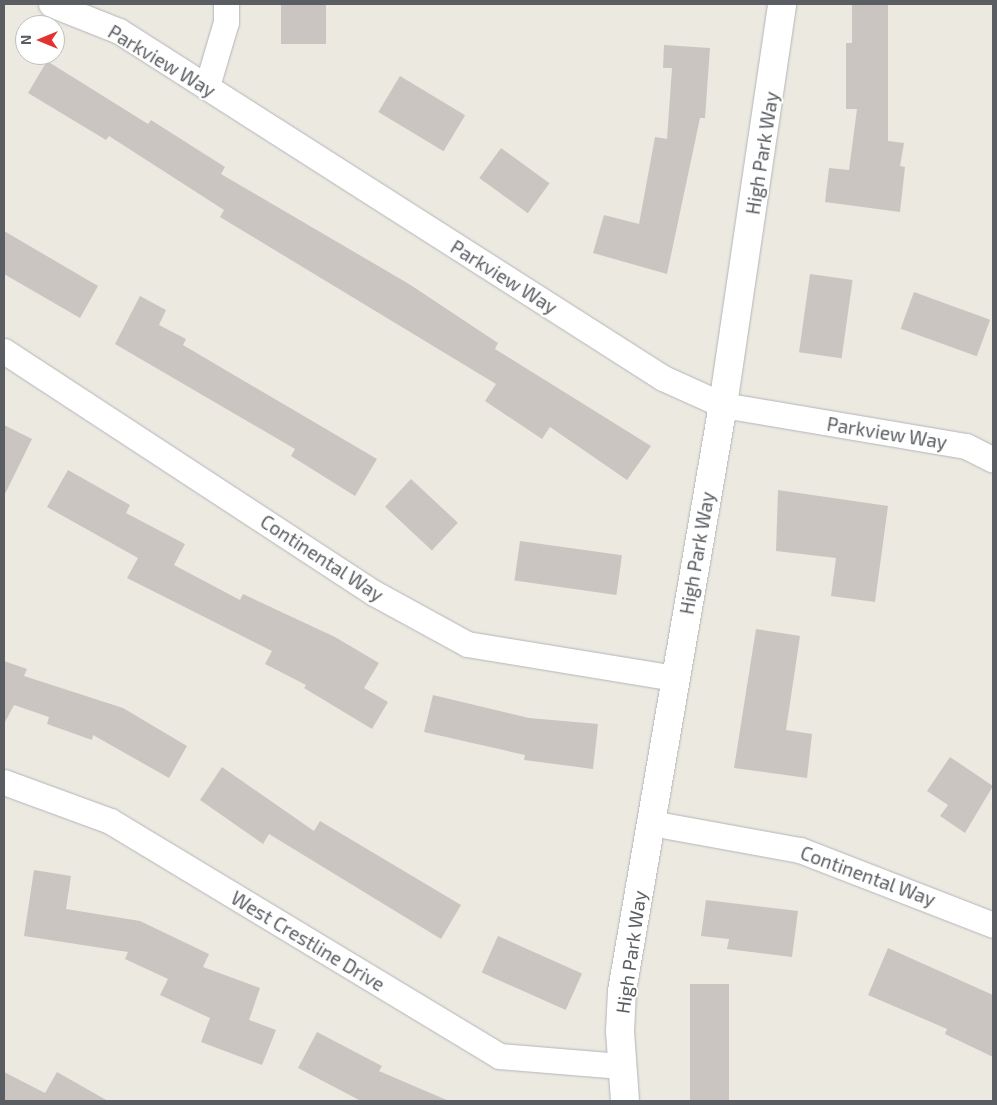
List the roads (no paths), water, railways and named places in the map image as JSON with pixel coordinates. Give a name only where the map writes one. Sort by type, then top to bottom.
[{"type":"street","name":"Parkview Way","points":[[51,4],[119,31],[663,378],[723,406],[966,446],[993,460]]},
{"type":"street","points":[[207,86],[226,22],[226,4]]},
{"type":"street","name":"High Park Way","points":[[625,1101],[621,1066],[622,991],[723,406],[782,4]]},
{"type":"street","name":"Continental Way","points":[[4,351],[374,593],[467,644],[675,678]]},
{"type":"street","name":"West Crestline Drive","points":[[4,782],[110,821],[499,1056],[621,1066]]},
{"type":"street","name":"Continental Way","points":[[651,823],[800,850],[993,925]]}]
